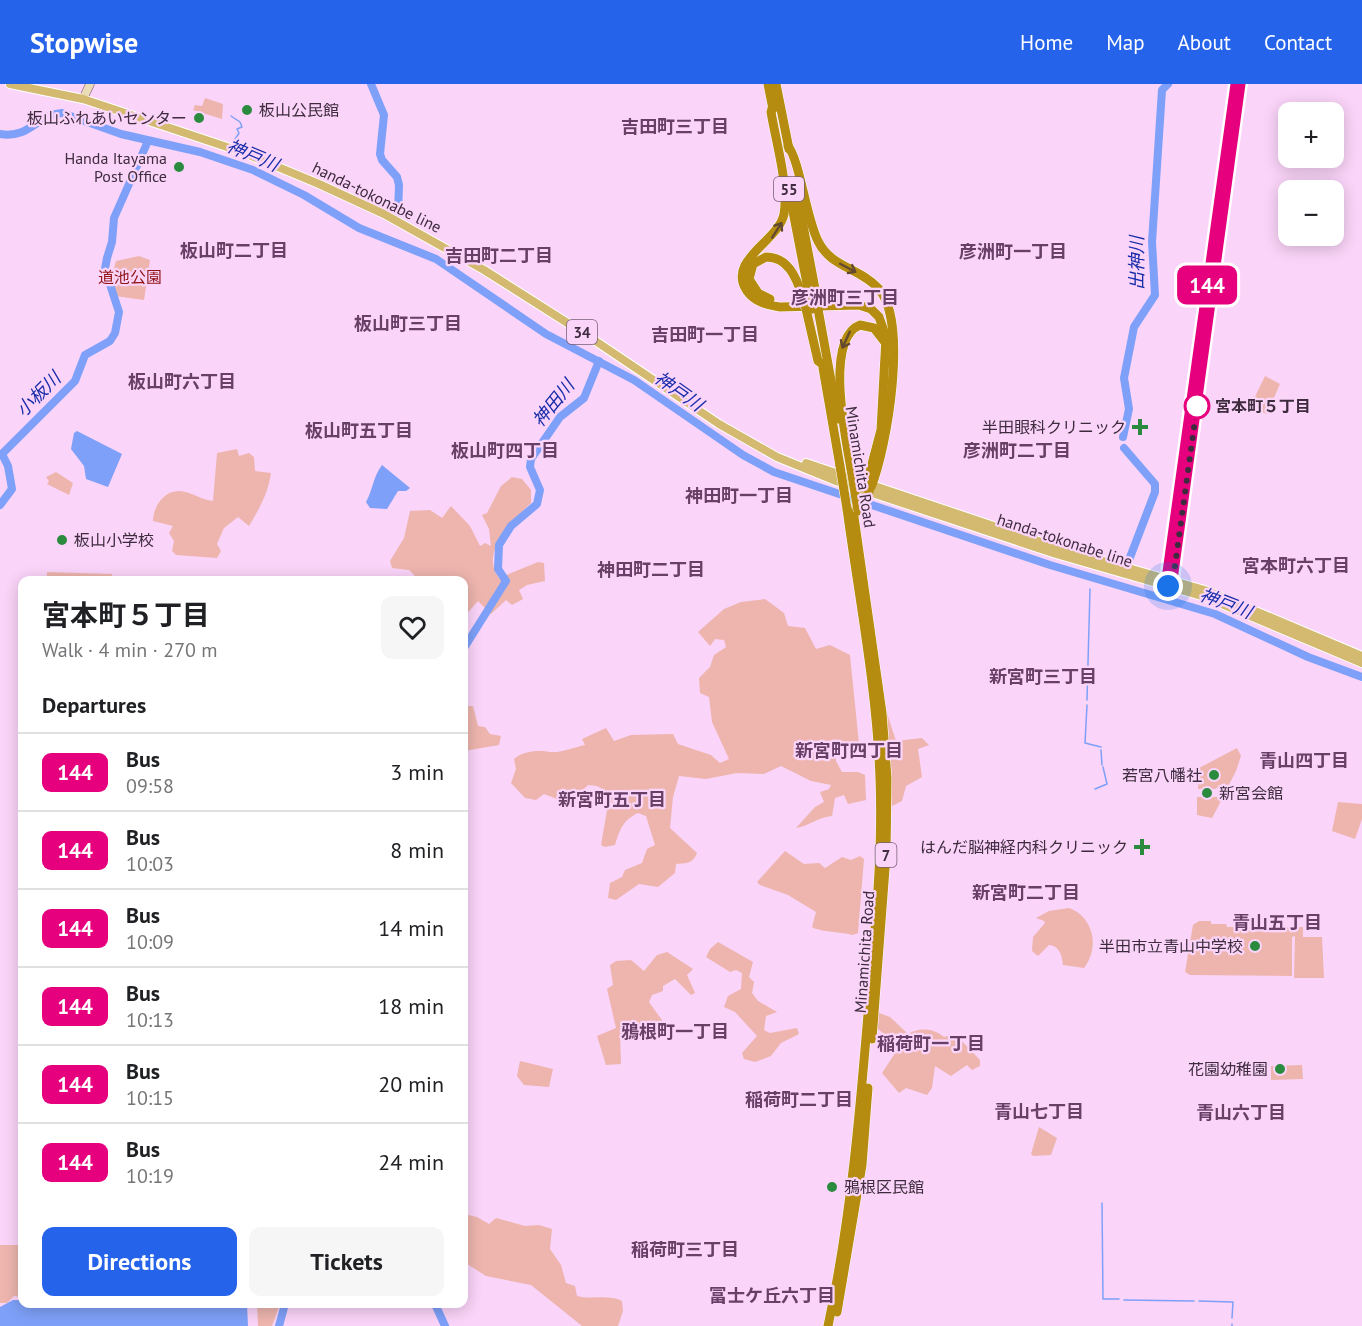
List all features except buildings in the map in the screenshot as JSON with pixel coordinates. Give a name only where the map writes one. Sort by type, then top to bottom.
[{"type":"highway","name":"55","points":[[768,84],[809,294]]},
{"type":"highway","name":"55","points":[[776,84],[788,146],[809,294]]},
{"type":"highway","points":[[772,105],[771,112],[785,197],[784,214],[777,232],[747,261],[743,271],[745,287],[755,299],[773,306],[839,304],[865,306],[875,312],[883,322],[886,346],[881,430],[870,487]]},
{"type":"highway","points":[[788,146],[819,243],[832,259],[871,281],[881,291],[890,308],[892,329],[887,432],[870,487]]},
{"type":"highway","points":[[809,294],[779,259],[766,256],[753,264],[749,273],[750,284],[763,297],[782,301],[864,299],[883,311],[892,329]]},
{"type":"highway","name":"Minamichita Road","points":[[809,294],[846,468],[853,512],[886,747],[888,816],[877,981],[854,1200],[834,1326]]},
{"type":"highway","name":"Minamichita Road","points":[[812,309],[846,468]]},
{"type":"highway","points":[[846,468],[842,401],[842,346],[854,328],[867,325],[879,332],[886,346]]},
{"type":"highway","name":"Minamichita Road","points":[[853,512],[875,721],[881,815],[876,918],[854,1200]]},
{"type":"highway","name":"Minamichita Road","points":[[828,1326],[852,1212]]},
{"type":"main road","name":"handa-tokonabe line","points":[[10,84],[83,99],[274,164],[393,219],[548,310],[719,424],[777,458],[1059,548],[1228,598],[1362,656]]},
{"type":"main road","points":[[83,99],[90,84]]},
{"type":"main road","points":[[1169,582],[1235,84]]},
{"type":"main road","points":[[1169,582],[1241,84]]},
{"type":"main road","name":"handa-tokonabe line","points":[[1169,582],[1362,663]]},
{"type":"green space","points":[[205,98],[223,104],[222,119],[193,110],[195,105],[202,106]]},
{"type":"green space","name":"道池公園","points":[[139,256],[150,260],[144,300],[115,296],[112,276],[116,261]]},
{"type":"green space","points":[[1265,376],[1280,384],[1267,414],[1250,407]]},
{"type":"green space","points":[[237,449],[239,456],[249,453],[254,457],[255,471],[271,473],[265,495],[253,520],[249,526],[238,517],[224,528],[217,544],[221,551],[217,558],[176,555],[172,551],[174,541],[169,533],[173,526],[153,521],[157,505],[164,496],[174,491],[213,501],[217,453]]},
{"type":"green space","points":[[56,472],[73,483],[69,495],[47,484],[49,481],[46,477]]},
{"type":"green space","points":[[512,477],[522,479],[531,490],[531,503],[501,537],[493,558],[494,568],[499,578],[538,562],[544,563],[545,581],[527,585],[519,590],[523,599],[512,605],[506,600],[491,614],[478,601],[468,612],[468,576],[415,576],[409,570],[392,568],[390,561],[404,538],[410,511],[430,510],[442,518],[451,506],[470,526],[480,546],[485,543],[491,546],[489,529],[482,515],[487,513],[501,486]]},
{"type":"green space","points":[[47,572],[112,574],[112,576],[47,576]]},
{"type":"green space","points":[[765,599],[784,613],[788,626],[805,628],[816,649],[830,645],[850,655],[859,744],[836,746],[836,761],[842,772],[858,772],[865,775],[866,800],[848,804],[844,795],[835,798],[832,816],[796,828],[815,807],[824,802],[820,792],[829,789],[831,785],[811,781],[781,766],[764,774],[737,773],[706,779],[679,776],[673,797],[670,828],[697,853],[695,857],[689,862],[676,864],[675,873],[658,887],[639,884],[616,900],[608,898],[610,883],[622,877],[625,870],[642,863],[647,849],[655,845],[646,816],[638,813],[625,822],[615,845],[605,847],[601,845],[610,793],[597,786],[588,785],[582,791],[579,800],[557,799],[544,794],[536,800],[525,798],[511,783],[516,769],[514,759],[527,752],[559,752],[585,745],[582,739],[606,728],[614,741],[631,735],[673,734],[678,744],[711,755],[720,763],[729,759],[712,722],[709,697],[700,693],[699,678],[710,667],[714,655],[726,647],[724,640],[715,639],[710,646],[698,632],[724,609],[741,602]]},
{"type":"green space","points":[[468,706],[473,706],[478,726],[485,727],[490,734],[501,736],[499,745],[468,750]]},
{"type":"green space","points":[[886,710],[896,741],[922,738],[929,745],[918,749],[922,777],[906,786],[902,801],[892,806]]},
{"type":"green space","points":[[1237,748],[1241,756],[1223,796],[1218,796],[1225,783],[1215,789],[1198,789],[1199,768]]},
{"type":"green space","points":[[1197,797],[1223,797],[1212,818],[1197,815]]},
{"type":"green space","points":[[1338,802],[1362,804],[1362,819],[1355,839],[1332,831]]},
{"type":"green space","points":[[785,851],[804,864],[819,863],[825,868],[842,857],[851,860],[860,856],[864,859],[858,933],[853,935],[812,927],[816,912],[788,895],[757,882]]},
{"type":"green space","points":[[1069,908],[1084,918],[1092,934],[1092,951],[1084,968],[1063,965],[1060,952],[1053,946],[1049,945],[1038,956],[1032,951],[1033,937],[1045,923],[1036,918],[1049,911]]},
{"type":"green space","points":[[1199,921],[1226,924],[1227,927],[1303,927],[1303,937],[1322,937],[1324,978],[1294,978],[1295,936],[1292,937],[1292,976],[1190,975],[1185,972],[1193,925]]},
{"type":"green space","points":[[718,942],[753,962],[749,977],[754,982],[752,993],[758,1001],[777,1012],[766,1016],[764,1030],[770,1033],[797,1028],[799,1034],[781,1043],[771,1056],[755,1062],[744,1059],[742,1053],[757,1036],[735,1012],[724,1007],[728,996],[741,989],[742,973],[736,970],[730,972],[706,957],[710,949]]},
{"type":"green space","points":[[667,952],[693,969],[687,975],[695,993],[691,995],[675,979],[663,986],[663,991],[652,995],[649,1002],[664,1023],[663,1027],[654,1029],[642,1038],[634,1034],[620,1034],[621,1064],[606,1065],[597,1036],[616,1028],[607,989],[613,985],[610,965],[616,961],[631,960],[644,971],[657,955]]},
{"type":"green space","points":[[879,1013],[890,1017],[908,1034],[917,1030],[926,1030],[944,1037],[955,1034],[980,1060],[980,1066],[972,1070],[967,1065],[951,1076],[935,1066],[932,1088],[927,1095],[906,1088],[899,1093],[882,1073],[899,1047],[877,1028]]},
{"type":"green space","points":[[520,1061],[553,1069],[549,1087],[524,1085],[517,1076]]},
{"type":"green space","points":[[1302,1065],[1303,1079],[1271,1080],[1271,1066]]},
{"type":"green space","points":[[1039,1127],[1057,1138],[1051,1155],[1033,1156],[1031,1154]]},
{"type":"green space","points":[[468,1215],[489,1224],[496,1218],[525,1226],[539,1225],[552,1229],[550,1249],[561,1265],[566,1283],[575,1286],[577,1296],[617,1299],[622,1301],[623,1311],[618,1326],[582,1326],[531,1285],[486,1276],[468,1265]]},
{"type":"green space","points":[[0,1245],[18,1245],[18,1296],[14,1296],[7,1303],[0,1303]]},
{"type":"green space","points":[[257,1308],[279,1308],[272,1326],[258,1326]]},
{"type":"water","points":[[77,431],[122,454],[108,487],[86,479],[84,466],[71,449],[74,433]]},
{"type":"water","points":[[382,465],[410,488],[406,491],[398,491],[387,509],[370,508],[366,502]]},
{"type":"water","points":[[13,1300],[18,1300],[18,1308],[247,1308],[248,1326],[0,1326],[0,1307]]},
{"type":"waterway","points":[[371,84],[384,115],[380,154],[382,160],[397,177],[399,185],[398,213]]},
{"type":"waterway","name":"出神川","points":[[1123,437],[1129,409],[1124,378],[1134,327],[1155,295],[1152,242],[1162,90],[1168,84]]},
{"type":"waterway","name":"神戸川","points":[[0,134],[19,133],[46,117],[62,113],[121,134],[200,152],[253,170],[304,195],[359,228],[436,259],[546,334],[634,380],[743,455],[774,472],[1050,565],[1215,614],[1308,657],[1362,677]]},
{"type":"waterway","points":[[231,116],[240,122],[242,127],[237,129],[239,133],[234,141]]},
{"type":"waterway","name":"小板川","points":[[0,505],[12,489],[8,466],[2,454],[75,381],[85,355],[110,341],[115,333],[119,312],[105,269],[112,242],[114,218],[148,141]]},
{"type":"waterway","name":"神田川","points":[[468,642],[506,581],[498,569],[499,545],[511,526],[537,504],[540,490],[530,467],[531,459],[560,417],[584,398],[599,361]]},
{"type":"waterway","name":"出神川","points":[[1124,448],[1155,484],[1155,492],[1129,560]]},
{"type":"waterway","points":[[1087,700],[1090,589]]},
{"type":"waterway","points":[[1087,705],[1085,743],[1101,747]]},
{"type":"waterway","points":[[1101,750],[1102,765]]},
{"type":"waterway","points":[[1095,789],[1107,784],[1103,767]]},
{"type":"waterway","points":[[1102,1203],[1103,1299],[1119,1299]]},
{"type":"waterway","points":[[1124,1300],[1194,1301]]},
{"type":"waterway","points":[[1199,1301],[1233,1302],[1232,1318]]},
{"type":"waterway","points":[[279,1326],[284,1308]]},
{"type":"waterway","points":[[437,1308],[445,1326]]},
{"type":"bus line","name":"144","points":[[1235,84],[1166,579],[1168,586],[1173,580],[1241,84]]},
{"type":"place","name":"板山公民館","points":[[247,110]]},
{"type":"place","name":"板山ふれあいセンター","points":[[199,118]]},
{"type":"place","name":"Handa Itayama Post Office","points":[[179,167]]},
{"type":"place","name":"宮本町５丁目","points":[[1197,406]]},
{"type":"place","name":"半田眼科クリニック","points":[[1140,427]]},
{"type":"place","name":"板山小学校","points":[[62,540]]},
{"type":"place","name":"若宮八幡社","points":[[1214,775]]},
{"type":"place","name":"新宮会館","points":[[1207,793]]},
{"type":"place","name":"はんだ脳神経内科クリニック","points":[[1142,847]]},
{"type":"place","name":"半田市立青山中学校","points":[[1255,946]]},
{"type":"place","name":"花園幼稚園","points":[[1280,1069]]},
{"type":"place","name":"鴉根区民館","points":[[832,1187]]},
{"type":"district","name":"吉田町三丁目","points":[[675,126]]},
{"type":"district","name":"板山町二丁目","points":[[234,250]]},
{"type":"district","name":"彦洲町一丁目","points":[[1013,251]]},
{"type":"district","name":"吉田町二丁目","points":[[499,255]]},
{"type":"district","name":"彦洲町三丁目","points":[[845,297]]},
{"type":"district","name":"板山町三丁目","points":[[408,323]]},
{"type":"district","name":"吉田町一丁目","points":[[705,334]]},
{"type":"district","name":"板山町六丁目","points":[[182,381]]},
{"type":"district","name":"板山町五丁目","points":[[359,430]]},
{"type":"district","name":"板山町四丁目","points":[[505,450]]},
{"type":"district","name":"彦洲町二丁目","points":[[1017,450]]},
{"type":"district","name":"神田町一丁目","points":[[739,495]]},
{"type":"district","name":"宮本町六丁目","points":[[1296,565]]},
{"type":"district","name":"神田町二丁目","points":[[651,569]]},
{"type":"district","name":"新宮町三丁目","points":[[1043,676]]},
{"type":"district","name":"新宮町四丁目","points":[[849,750]]},
{"type":"district","name":"青山四丁目","points":[[1304,760]]},
{"type":"district","name":"新宮町五丁目","points":[[612,799]]},
{"type":"district","name":"新宮町二丁目","points":[[1026,892]]},
{"type":"district","name":"青山五丁目","points":[[1277,922]]},
{"type":"district","name":"鴉根町一丁目","points":[[675,1031]]},
{"type":"district","name":"稲荷町一丁目","points":[[931,1043]]},
{"type":"district","name":"稲荷町二丁目","points":[[799,1099]]},
{"type":"district","name":"青山七丁目","points":[[1039,1111]]},
{"type":"district","name":"青山六丁目","points":[[1241,1112]]},
{"type":"district","name":"稲荷町三丁目","points":[[685,1249]]},
{"type":"district","name":"冨士ケ丘六丁目","points":[[772,1295]]},
{"type":"route","points":[[1168,586],[1173,580],[1197,406]]}]
